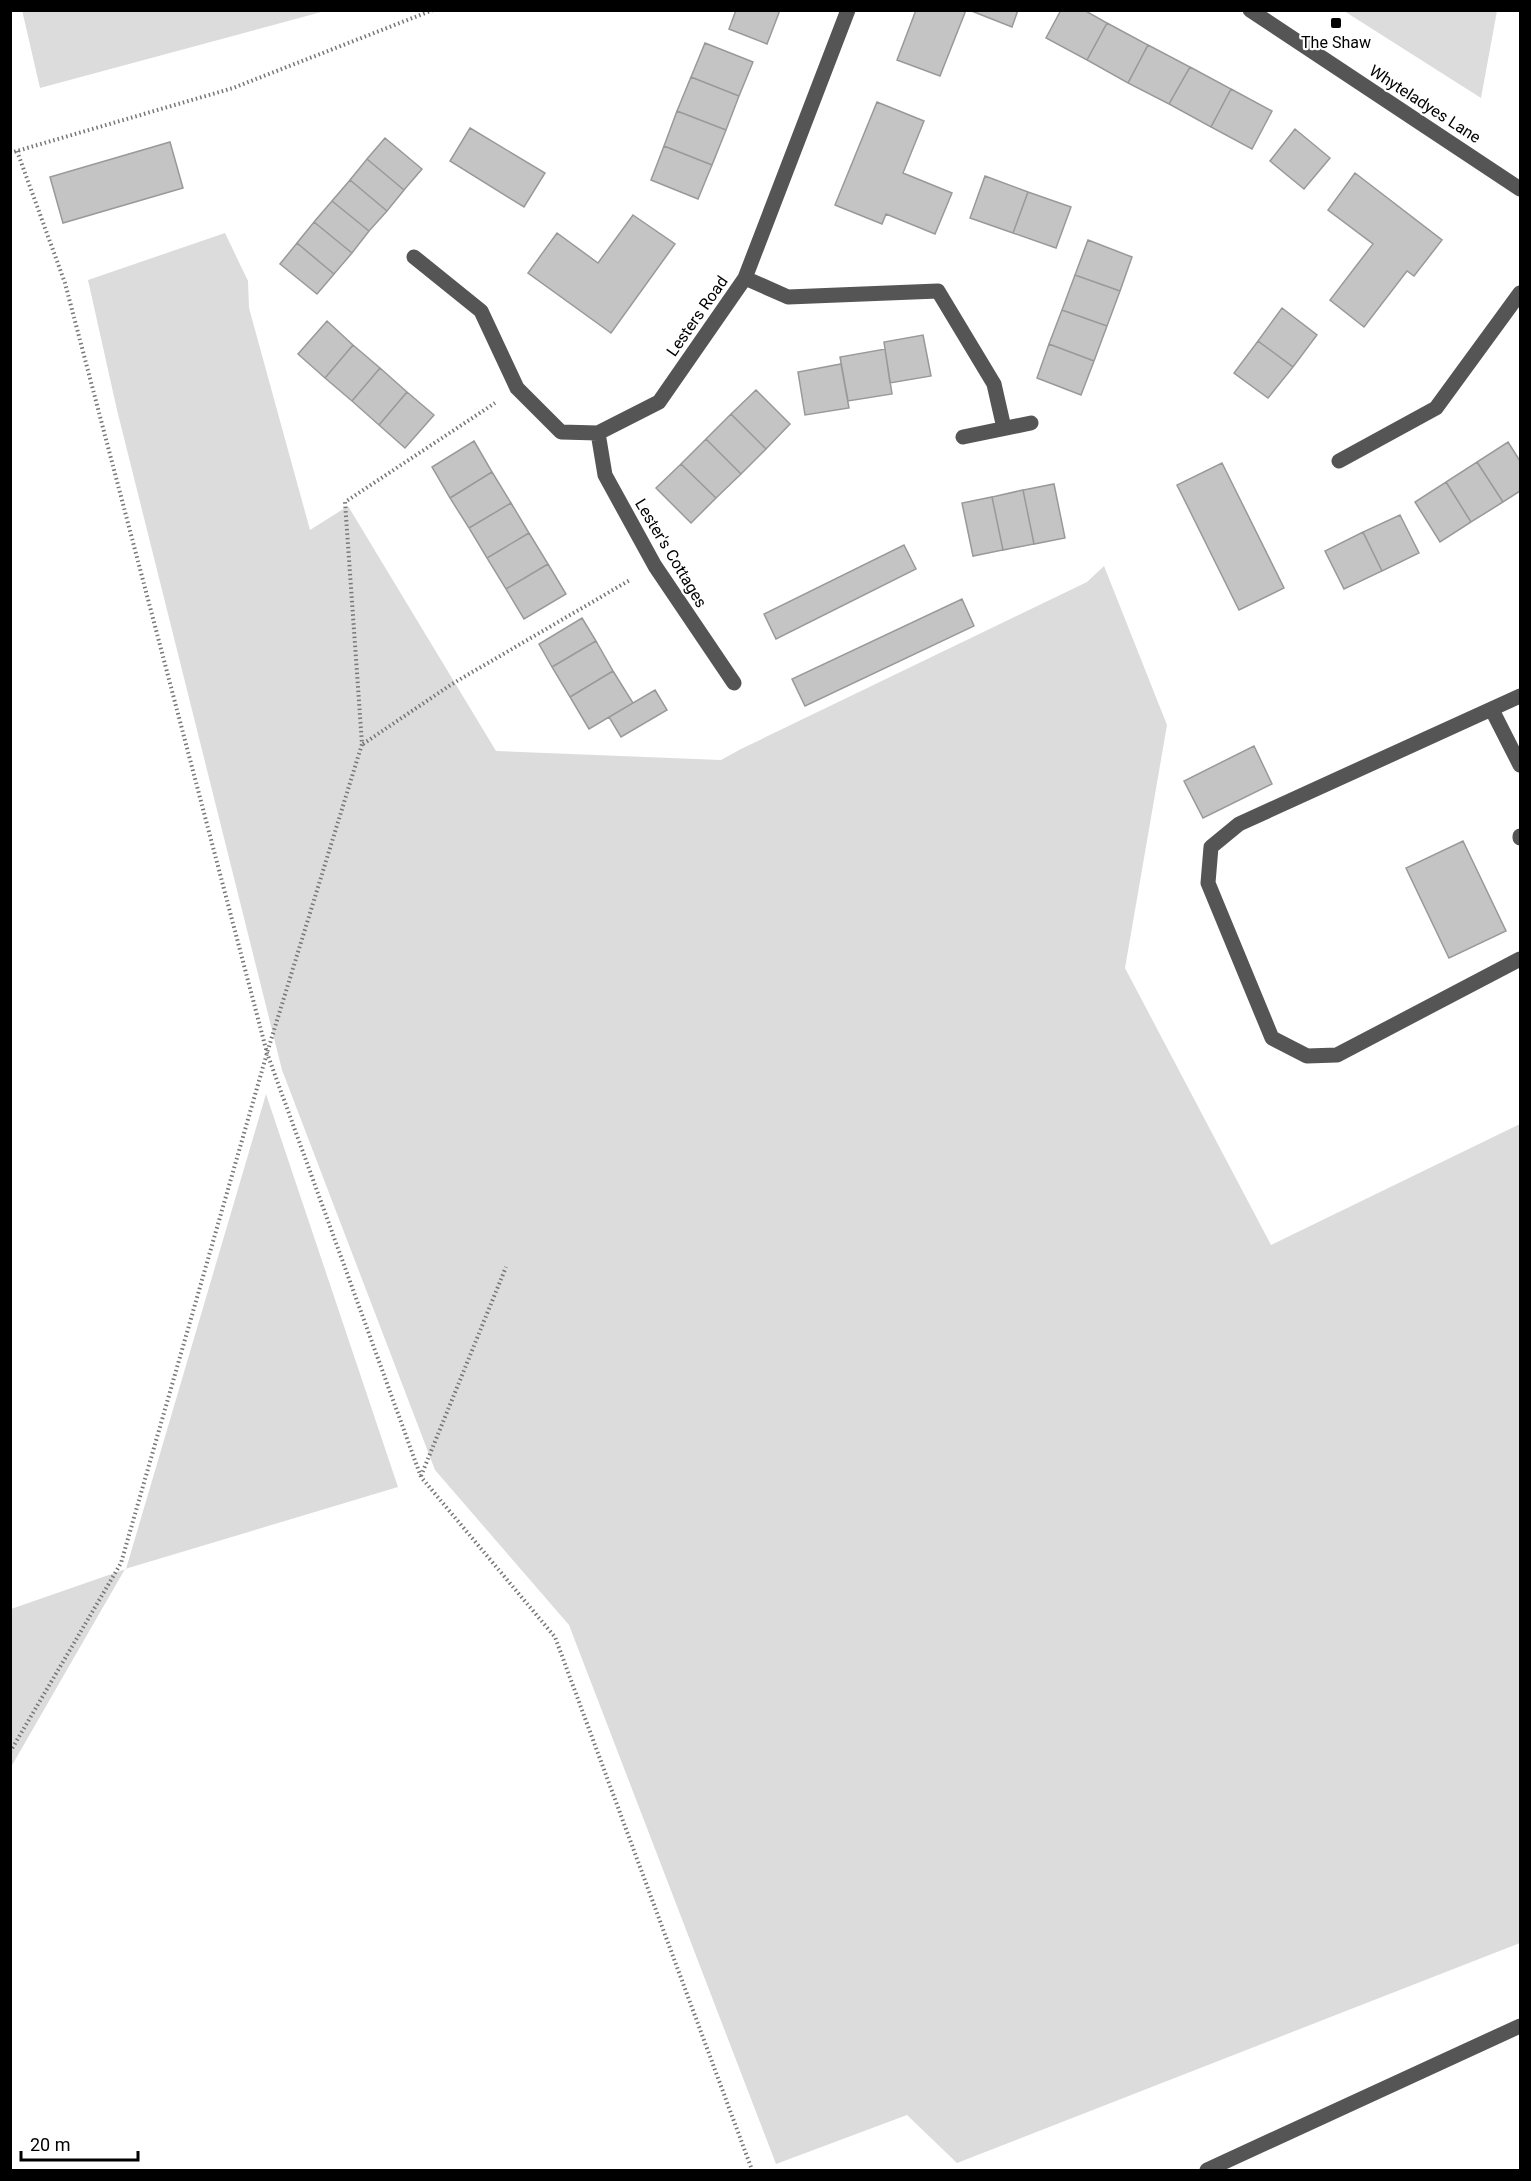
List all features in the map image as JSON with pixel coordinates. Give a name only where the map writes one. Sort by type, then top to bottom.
[{"type":"street","name":"Lesters Road","points":[[414,257],[481,311],[517,388],[561,432],[598,433],[659,402],[746,278],[848,10]]},
{"type":"street","name":"Whyteladyes Lane","points":[[1250,10],[1521,189]]},
{"type":"street","points":[[746,278],[788,297],[938,291],[994,384],[1004,428]]},
{"type":"street","points":[[1339,461],[1436,408],[1521,293]]},
{"type":"street","points":[[963,437],[1031,423]]},
{"type":"street","name":"Lester's Cottages","points":[[598,433],[605,475],[655,566],[734,683]]},
{"type":"street","points":[[1521,696],[1239,824],[1211,847],[1208,883],[1272,1038],[1307,1056],[1337,1055],[1521,959]]},
{"type":"street","points":[[1492,710],[1521,765]]},
{"type":"street","points":[[1207,2170],[1521,2026]]},
{"type":"path","points":[[10,153],[233,88],[433,10]]},
{"type":"path","points":[[17,150],[68,294],[267,1053],[421,1477],[555,1637],[752,2170]]},
{"type":"path","points":[[10,1752],[121,1563],[267,1053],[362,744],[345,502],[517,388]]},
{"type":"path","points":[[362,744],[452,684],[655,566]]},
{"type":"path","points":[[421,1477],[506,1267]]},
{"type":"shaded area","points":[[22,10],[325,10],[325,11],[40,88]]},
{"type":"shaded area","points":[[1344,11],[1497,11],[1481,98]]},
{"type":"shaded area","points":[[225,233],[248,281],[249,308],[310,530],[348,506],[496,751],[721,760],[1087,582],[1104,566],[1167,725],[1125,968],[1271,1245],[1520,1124],[1520,1943],[957,2163],[907,2115],[776,2164],[569,1625],[435,1470],[282,1070],[117,410],[88,280]]},
{"type":"shaded area","points":[[266,1094],[398,1487],[126,1569]]},
{"type":"shaded area","points":[[125,1569],[11,1767],[11,1609]]},
{"type":"building","points":[[736,10],[780,10],[767,44],[729,29]]},
{"type":"building","points":[[916,10],[966,10],[940,76],[897,60]]},
{"type":"building","points":[[969,10],[1018,10],[1012,27]]},
{"type":"building","points":[[1061,10],[1084,10],[1107,23],[1087,60],[1046,38]]},
{"type":"building","points":[[1107,23],[1148,45],[1128,83],[1087,60]]},
{"type":"building","points":[[705,43],[753,62],[739,96],[691,77]]},
{"type":"building","points":[[1148,45],[1190,67],[1169,104],[1128,83]]},
{"type":"building","points":[[1190,67],[1231,89],[1211,127],[1169,104]]},
{"type":"building","points":[[691,77],[739,96],[726,130],[677,111]]},
{"type":"building","points":[[1231,89],[1272,111],[1252,149],[1211,127]]},
{"type":"building","points":[[877,102],[924,121],[903,173],[952,193],[935,234],[886,214],[882,224],[835,205]]},
{"type":"building","points":[[677,111],[726,130],[712,165],[664,146]]},
{"type":"building","points":[[470,128],[545,173],[524,207],[450,161]]},
{"type":"building","points":[[1295,129],[1330,158],[1304,189],[1270,161]]},
{"type":"building","points":[[385,138],[422,169],[404,190],[367,159]]},
{"type":"building","points":[[170,142],[183,188],[63,223],[50,177]]},
{"type":"building","points":[[664,146],[712,165],[698,199],[651,180]]},
{"type":"building","points":[[367,159],[404,190],[387,211],[350,180]]},
{"type":"building","points":[[1355,173],[1442,240],[1414,276],[1407,271],[1364,327],[1330,300],[1373,244],[1328,210]]},
{"type":"building","points":[[985,176],[1028,192],[1013,233],[970,218]]},
{"type":"building","points":[[350,180],[387,211],[369,231],[332,201]]},
{"type":"building","points":[[1028,192],[1071,207],[1056,248],[1013,233]]},
{"type":"building","points":[[332,201],[369,231],[352,253],[314,222]]},
{"type":"building","points":[[633,215],[675,244],[611,333],[528,273],[557,233],[598,263]]},
{"type":"building","points":[[314,222],[352,253],[334,274],[297,243]]},
{"type":"building","points":[[1088,240],[1132,257],[1120,291],[1075,275]]},
{"type":"building","points":[[297,243],[334,274],[317,294],[280,264]]},
{"type":"building","points":[[1075,275],[1120,291],[1107,326],[1062,310]]},
{"type":"building","points":[[1282,308],[1317,335],[1293,367],[1258,341]]},
{"type":"building","points":[[1062,310],[1107,326],[1094,361],[1049,344]]},
{"type":"building","points":[[327,321],[353,345],[325,378],[298,354]]},
{"type":"building","points":[[923,335],[931,376],[890,383],[884,342]]},
{"type":"building","points":[[1258,341],[1293,367],[1268,398],[1234,373]]},
{"type":"building","points":[[1049,344],[1094,361],[1081,395],[1037,378]]},
{"type":"building","points":[[353,345],[380,368],[352,401],[325,378]]},
{"type":"building","points":[[885,349],[892,394],[848,401],[840,357]]},
{"type":"building","points":[[841,364],[849,408],[805,415],[798,372]]},
{"type":"building","points":[[380,368],[407,392],[379,425],[352,401]]},
{"type":"building","points":[[756,390],[790,424],[766,449],[731,414]]},
{"type":"building","points":[[407,392],[434,415],[405,448],[379,425]]},
{"type":"building","points":[[731,414],[766,449],[741,474],[706,439]]},
{"type":"building","points":[[706,439],[741,474],[716,498],[681,464]]},
{"type":"building","points":[[474,441],[492,472],[450,498],[432,467]]},
{"type":"building","points":[[1508,442],[1520,461],[1520,491],[1503,502],[1477,462]]},
{"type":"building","points":[[1477,462],[1503,502],[1471,522],[1446,482]]},
{"type":"building","points":[[1222,463],[1284,588],[1239,610],[1177,485]]},
{"type":"building","points":[[681,464],[716,498],[691,523],[656,488]]},
{"type":"building","points":[[492,472],[511,503],[469,528],[450,498]]},
{"type":"building","points":[[1446,482],[1471,522],[1440,542],[1415,502]]},
{"type":"building","points":[[1054,484],[1065,538],[1034,544],[1023,490]]},
{"type":"building","points":[[1023,490],[1034,544],[1003,550],[992,497]]},
{"type":"building","points":[[992,497],[1003,550],[973,556],[962,503]]},
{"type":"building","points":[[511,503],[529,533],[487,558],[469,528]]},
{"type":"building","points":[[1400,515],[1419,553],[1382,571],[1363,532]]},
{"type":"building","points":[[1363,532],[1382,571],[1344,589],[1325,551]]},
{"type":"building","points":[[529,533],[548,564],[506,589],[487,558]]},
{"type":"building","points":[[904,545],[916,569],[776,639],[764,614]]},
{"type":"building","points":[[548,564],[566,594],[524,619],[506,589]]},
{"type":"building","points":[[962,599],[974,626],[805,706],[792,679]]},
{"type":"building","points":[[582,618],[596,641],[552,667],[539,644]]},
{"type":"building","points":[[596,641],[613,671],[570,697],[552,667]]},
{"type":"building","points":[[613,671],[633,703],[589,729],[570,697]]},
{"type":"building","points":[[655,690],[667,710],[621,737],[609,717]]},
{"type":"building","points":[[1254,746],[1272,784],[1203,818],[1184,781]]},
{"type":"building","points":[[1463,841],[1506,931],[1449,958],[1406,868]]},
{"type":"place","name":"The Shaw","points":[[1336,23]]}]
